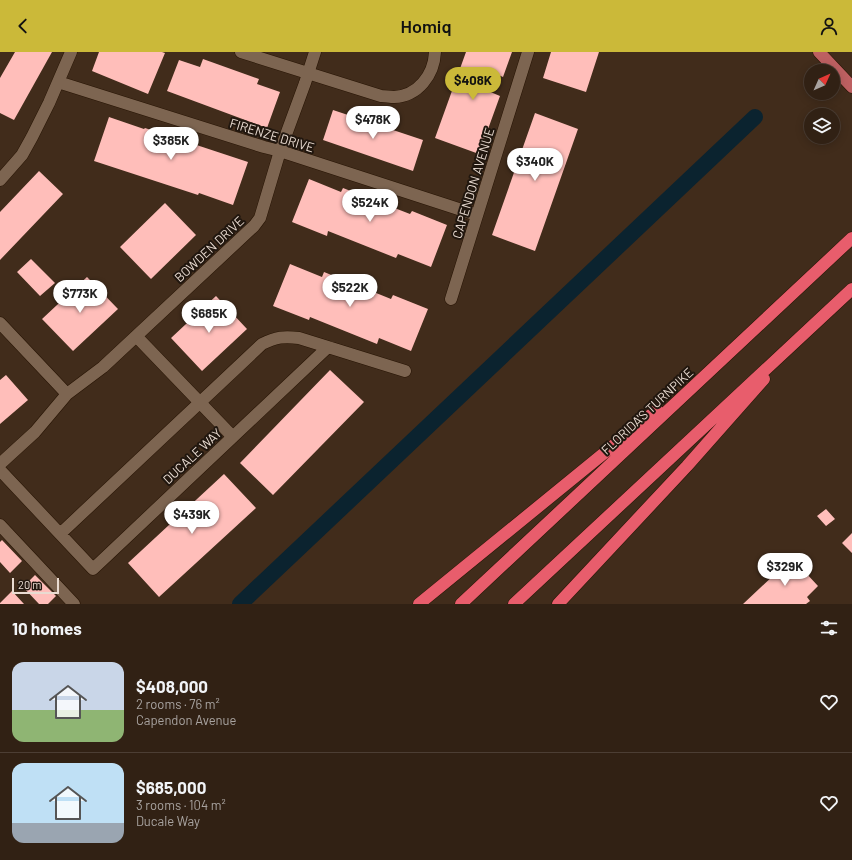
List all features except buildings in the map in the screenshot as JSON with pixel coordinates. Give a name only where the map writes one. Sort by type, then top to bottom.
[{"type":"highway","name":"FLORIDA'S TURNPIKE","points":[[461,604],[852,238]]},
{"type":"highway","points":[[514,604],[852,289]]},
{"type":"highway","points":[[558,604],[687,466],[812,327]]},
{"type":"highway","points":[[419,604],[737,345]]},
{"type":"main road","points":[[819,52],[852,87]]},
{"type":"street","points":[[0,180],[22,154],[42,117],[71,52]]},
{"type":"street","points":[[241,52],[381,96],[394,97],[413,91],[428,78],[434,62],[435,52]]},
{"type":"street","name":"BOWDEN DRIVE","points":[[0,464],[35,432],[67,394],[94,375],[254,226],[260,218],[280,151],[315,52]]},
{"type":"street","name":"CAPENDON AVENUE","points":[[451,299],[528,52]]},
{"type":"street","name":"FIRENZE DRIVE","points":[[58,82],[256,145],[280,151],[477,215]]},
{"type":"street","points":[[0,323],[67,394]]},
{"type":"street","points":[[136,336],[233,437]]},
{"type":"street","points":[[60,534],[262,344],[272,339],[285,336],[299,338],[405,371]]},
{"type":"street","name":"DUCALE WAY","points":[[0,470],[93,569],[328,347]]},
{"type":"street","points":[[0,525],[74,604]]},
{"type":"waterway","points":[[240,604],[755,117]]}]
